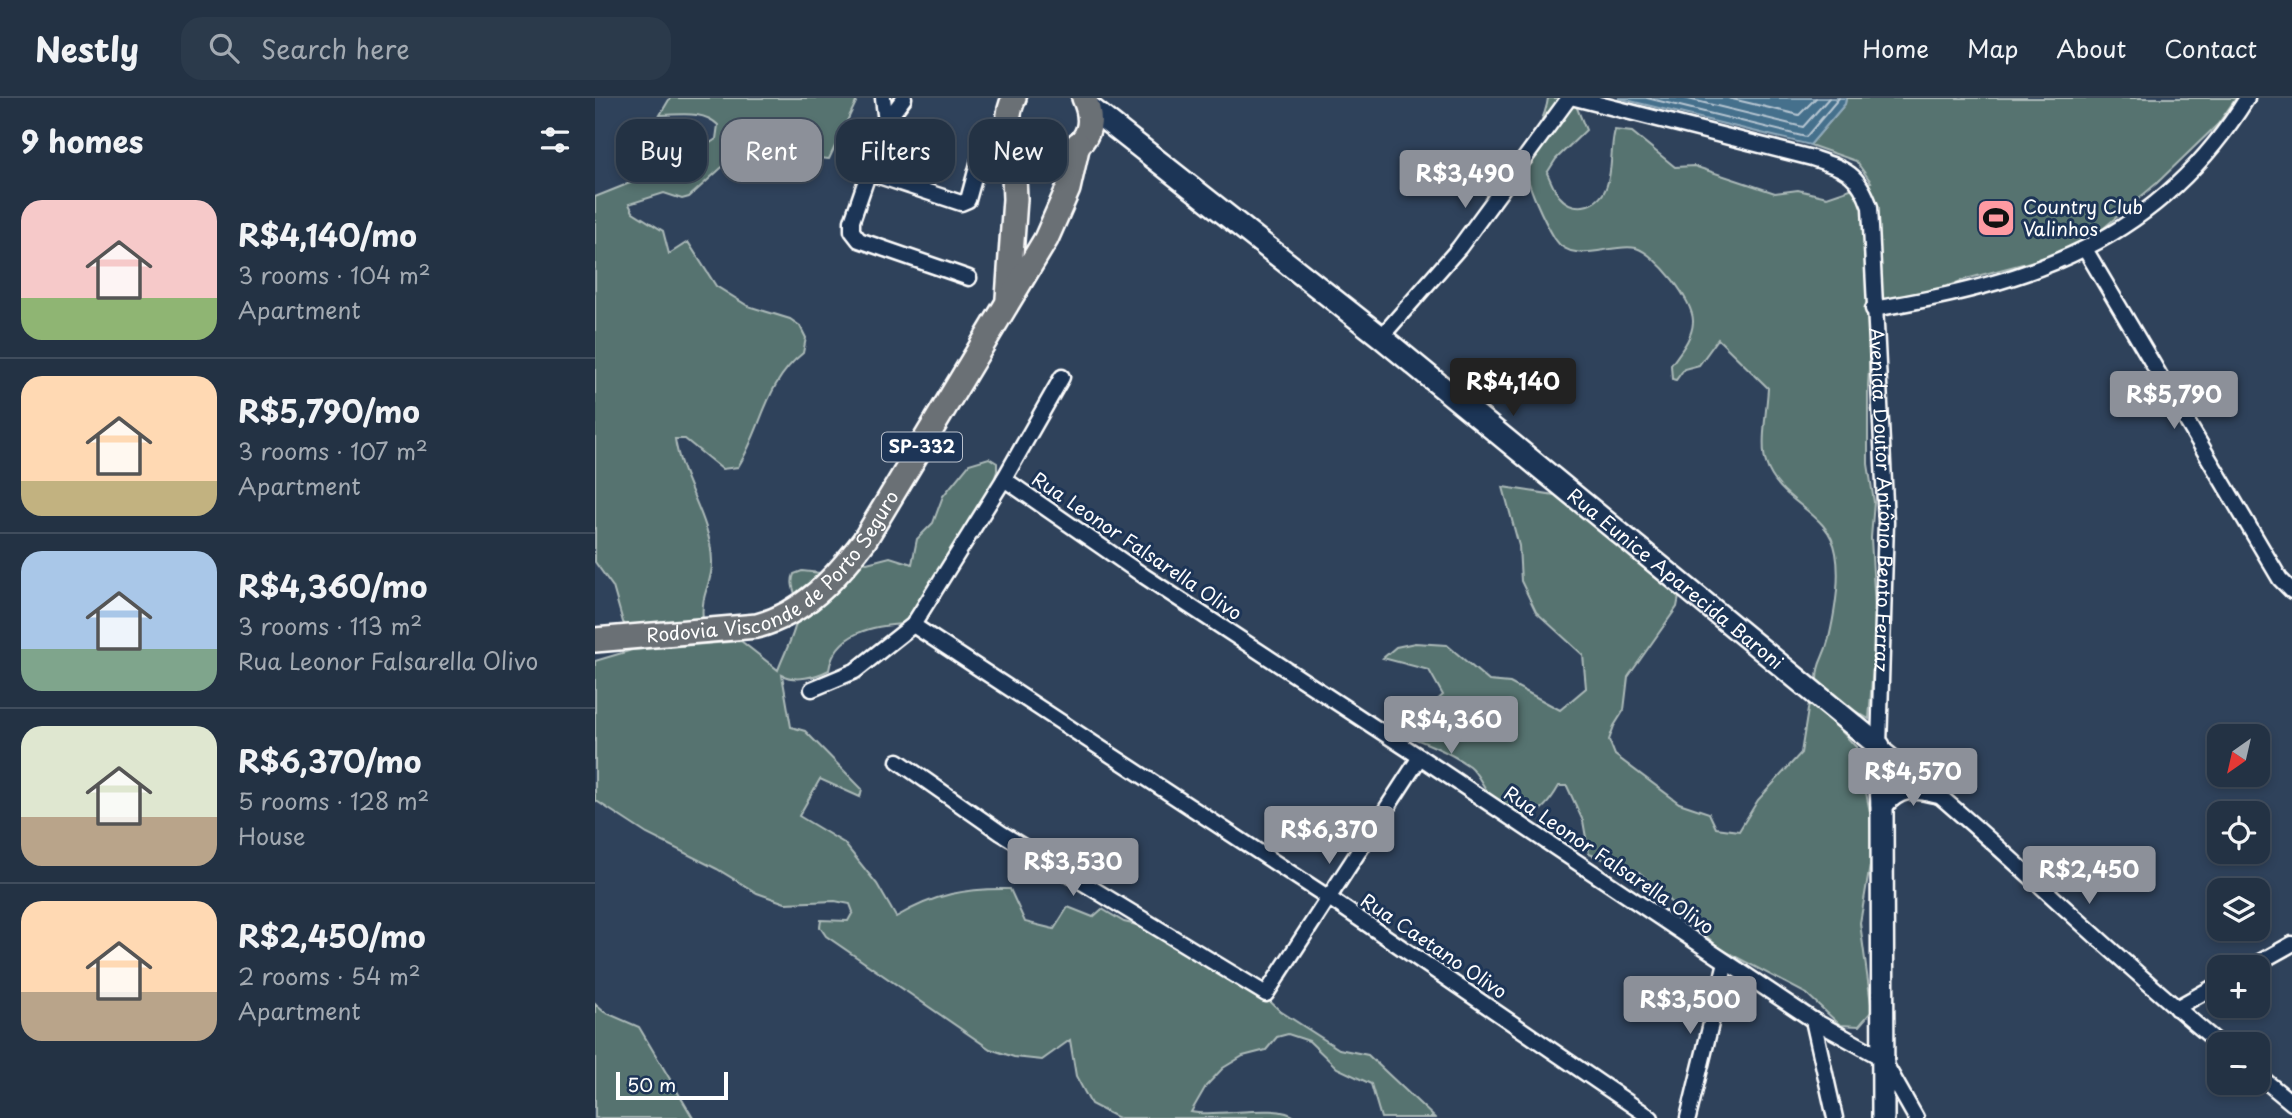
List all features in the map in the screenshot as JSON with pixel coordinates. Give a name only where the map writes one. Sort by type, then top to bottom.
[{"type":"main road","name":"Rodovia Visconde de Porto Seguro","points":[[1010,119],[1012,99]]},
{"type":"main road","name":"Rua Eunice Aparecida Baroni","points":[[1085,112],[1118,128],[1381,337],[1879,746]]},
{"type":"main road","name":"Rodovia Visconde de Porto Seguro","points":[[595,640],[757,626],[771,622],[812,599],[841,571],[864,541],[1008,305],[1058,214],[1069,188],[1085,112]]},
{"type":"main road","points":[[1067,152],[1085,112]]},
{"type":"main road","name":"Rodovia Visconde de Porto Seguro","points":[[1008,305],[1014,182]]},
{"type":"main road","name":"Avenida Doutor Antônio Bento Ferraz","points":[[1879,746],[1882,777],[1883,1118]]},
{"type":"main road","points":[[1882,805],[1892,793],[1903,788],[1912,786],[1937,792]]},
{"type":"street","points":[[883,98],[886,119]]},
{"type":"street","points":[[888,119],[904,98]]},
{"type":"street","points":[[1381,337],[1459,247],[1569,98]]},
{"type":"street","name":"Avenida Doutor Antônio Bento Ferraz","points":[[1575,98],[1845,169],[1863,187],[1870,207],[1873,309],[1886,522],[1879,746]]},
{"type":"street","points":[[1873,309],[1950,296],[2027,274],[2116,233],[2176,186],[2234,119],[2248,98]]},
{"type":"street","points":[[867,182],[852,221],[852,231],[859,240],[969,278]]},
{"type":"street","points":[[896,182],[961,204],[968,200],[974,182]]},
{"type":"street","points":[[2085,249],[2286,575],[2292,591]]},
{"type":"street","points":[[812,689],[855,671],[913,625],[1004,479],[1062,377]]},
{"type":"street","name":"Rua Leonor Falsarella Olivo","points":[[1004,479],[1144,576],[1813,1020],[1882,1058]]},
{"type":"street","name":"Rua Caetano Olivo","points":[[913,625],[1329,898],[1651,1118]]},
{"type":"street","name":"Rua Eunice Aparecida Baroni","points":[[1879,746],[1937,792],[2207,1033]]},
{"type":"street","points":[[898,761],[1002,834],[1266,994],[1420,757]]},
{"type":"street","points":[[1882,777],[1919,778]]},
{"type":"street","points":[[2270,956],[2292,944]]},
{"type":"street","points":[[1688,1118],[1726,962]]},
{"type":"street","points":[[2176,1008],[2207,991]]},
{"type":"street","points":[[1813,1020],[1835,1118]]},
{"type":"street","points":[[1882,1058],[1916,1118]]},
{"type":"street","points":[[2270,1084],[2292,1102]]},
{"type":"green space","points":[[670,98],[858,98],[848,119],[836,119],[836,144],[829,159],[822,158],[822,119],[721,119],[721,168],[707,181],[707,145],[716,139],[718,125],[705,117],[691,114],[660,115]]},
{"type":"green space","points":[[1548,98],[1573,98],[1586,130],[1556,159],[1547,173],[1560,197],[1580,206],[1593,203],[1604,192],[1610,172],[1615,130],[1632,132],[1675,167],[1694,166],[1775,193],[1798,190],[1827,197],[1871,182],[1856,161],[1810,145],[1845,104],[1846,98],[2236,98],[2218,124],[2157,183],[2087,242],[2060,254],[1966,279],[1938,290],[1885,301],[1872,321],[1868,385],[1868,464],[1874,502],[1871,538],[1876,626],[1869,719],[1817,689],[1819,666],[1827,646],[1835,607],[1838,585],[1836,553],[1832,538],[1824,527],[1781,488],[1766,463],[1764,437],[1768,388],[1718,339],[1699,365],[1684,369],[1676,380],[1672,379],[1671,365],[1688,340],[1693,322],[1687,302],[1672,279],[1653,259],[1636,248],[1582,253],[1563,247],[1555,239],[1536,202],[1526,171],[1527,156]]},
{"type":"green space","points":[[632,182],[706,182],[689,197],[682,199],[664,193],[629,204],[633,212],[663,231],[669,254],[688,242],[716,286],[748,306],[790,319],[800,326],[806,338],[803,353],[790,365],[772,392],[738,467],[722,469],[685,439],[675,439],[678,455],[707,530],[710,545],[712,569],[703,602],[703,620],[629,631],[623,622],[613,587],[595,562],[595,197]]},
{"type":"green space","points":[[989,458],[997,463],[997,471],[982,517],[907,624],[882,626],[858,633],[839,647],[829,670],[824,673],[799,678],[782,675],[791,727],[805,731],[862,789],[860,797],[820,779],[799,816],[844,843],[877,884],[896,917],[924,903],[951,894],[1010,889],[1025,922],[1054,929],[1068,907],[1093,917],[1102,909],[1124,922],[1180,935],[1250,982],[1280,1011],[1339,1049],[1368,1055],[1435,1118],[1381,1118],[1371,1084],[1337,1068],[1309,1041],[1288,1034],[1277,1037],[1266,1050],[1243,1056],[1223,1068],[1206,1086],[1191,1112],[1276,1111],[1296,1118],[1118,1118],[1091,1104],[1076,1076],[1070,1040],[1042,1060],[1014,1057],[990,1049],[826,936],[820,927],[821,920],[848,921],[853,912],[850,904],[835,901],[785,903],[757,893],[717,869],[647,834],[595,800],[595,661],[632,650],[741,641],[778,670],[798,614],[792,582],[794,574],[802,571],[820,573],[837,556],[867,563],[890,557],[912,564],[917,539],[933,523],[943,496],[969,464]]},
{"type":"green space","points":[[1503,487],[1561,496],[1680,592],[1677,607],[1628,677],[1624,710],[1609,740],[1615,755],[1679,803],[1709,813],[1716,828],[1739,831],[1758,800],[1801,753],[1810,697],[1857,748],[1875,837],[1860,923],[1872,1011],[1859,1026],[1840,1025],[1807,994],[1719,948],[1639,872],[1589,854],[1583,821],[1567,786],[1559,786],[1545,806],[1537,812],[1521,816],[1502,807],[1469,766],[1444,751],[1400,733],[1443,695],[1429,670],[1383,658],[1396,647],[1415,643],[1447,645],[1489,681],[1510,683],[1560,710],[1586,688],[1583,655],[1536,612],[1521,581],[1519,546]]},
{"type":"green space","points":[[595,1004],[604,1012],[639,1027],[693,1118],[595,1118]]},
{"type":"water","points":[[1618,98],[1846,98],[1845,104],[1810,145]]},
{"type":"place","name":"Country Club Valinhos","points":[[1996,218]]}]
